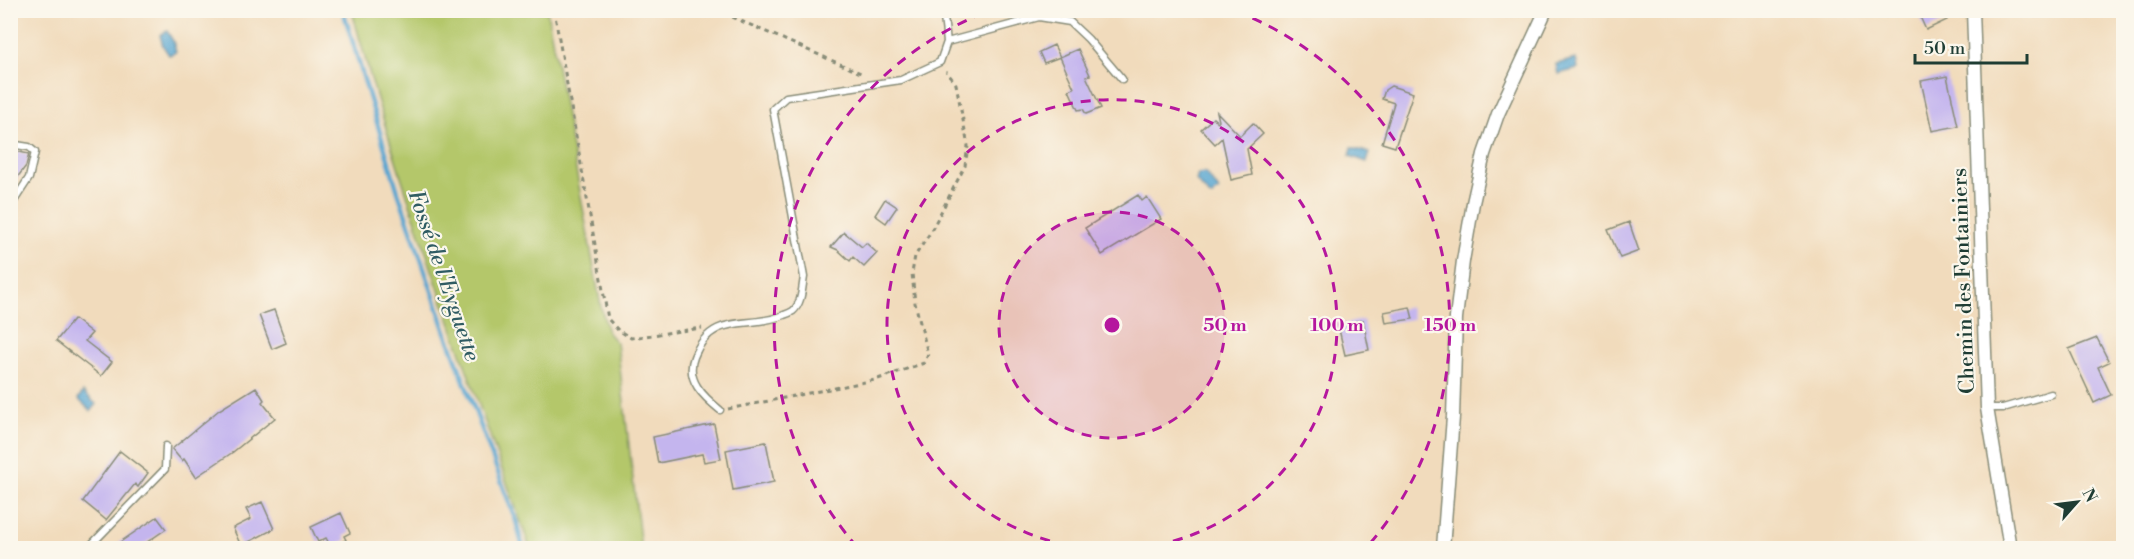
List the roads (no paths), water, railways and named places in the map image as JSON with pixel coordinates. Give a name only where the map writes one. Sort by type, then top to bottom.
[{"type":"street","points":[[1443,549],[1453,417],[1456,318],[1462,261],[1473,202],[1484,154],[1498,114],[1546,10]]},
{"type":"street","name":"Chemin des Fontainiers","points":[[1973,10],[1987,408],[2010,549]]},
{"type":"lane","points":[[720,410],[703,396],[692,378],[693,360],[701,340],[727,324],[776,319],[793,311],[801,297],[804,277],[772,109],[786,97],[901,80],[940,62],[947,42],[943,10]]},
{"type":"lane","points":[[947,42],[1039,17],[1070,22],[1088,39],[1122,79]]},
{"type":"lane","points":[[10,144],[29,147],[35,152],[29,178],[10,207]]},
{"type":"lane","points":[[1987,408],[2003,408],[2051,394]]},
{"type":"lane","points":[[88,549],[165,469],[166,446]]},
{"type":"water","points":[[167,31],[176,52],[169,55],[160,35]]},
{"type":"water","points":[[1576,59],[1578,69],[1558,74],[1556,64]]},
{"type":"water","points":[[1352,148],[1370,153],[1367,162],[1350,156]]},
{"type":"water","points":[[1205,173],[1219,190],[1211,197],[1196,181],[1198,174]]},
{"type":"water","points":[[83,392],[96,404],[91,411],[78,399]]},
{"type":"waterway","name":"Fossé de l'Eyguette","points":[[343,10],[398,192],[447,335],[516,521],[523,548]]}]
